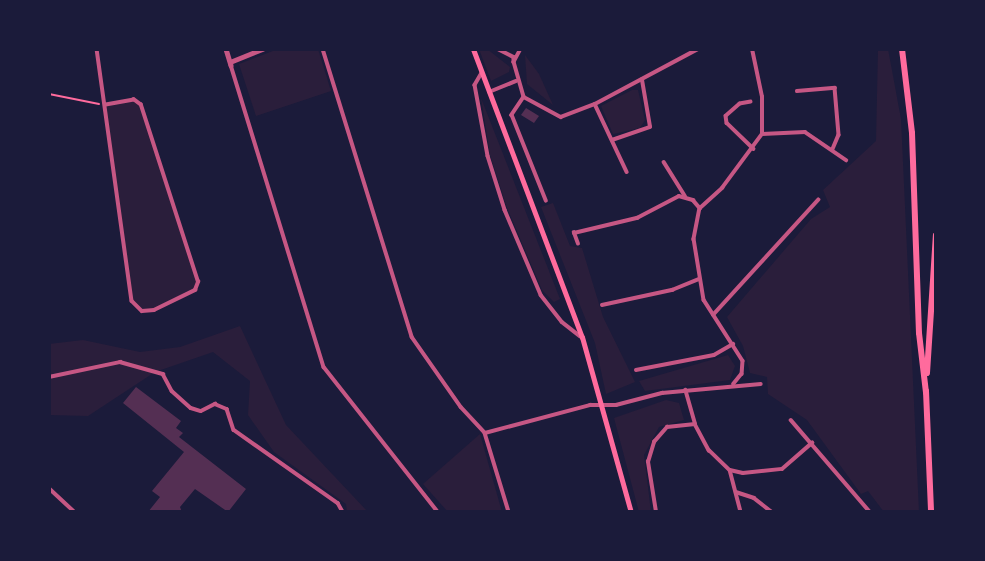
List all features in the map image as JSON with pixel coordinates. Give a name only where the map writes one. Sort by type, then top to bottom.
[{"type":"highway","points":[[902,49],[911,122],[918,308],[926,393],[931,512]]},
{"type":"highway","points":[[926,393],[936,235]]},
{"type":"main road","points":[[473,49],[582,337],[631,512]]},
{"type":"street","points":[[97,49],[116,206],[132,301],[142,311],[154,310],[195,290],[198,282],[141,105],[134,100],[106,106]]},
{"type":"street","points":[[226,49],[324,367],[438,512]]},
{"type":"street","points":[[231,63],[263,49]]},
{"type":"street","points":[[323,49],[412,337],[461,407],[485,433],[509,512]]},
{"type":"street","points":[[498,49],[514,57],[516,81],[524,97],[561,117],[595,104],[698,49]]},
{"type":"street","points":[[514,62],[521,49]]},
{"type":"street","points":[[734,384],[742,374],[743,361],[713,315],[699,279],[694,239],[700,208],[754,149],[762,135],[762,97],[752,49]]},
{"type":"street","points":[[482,73],[475,85],[488,156],[505,210],[541,295],[562,322],[582,337]]},
{"type":"street","points":[[612,140],[650,127],[642,80]]},
{"type":"street","points":[[489,92],[516,81]]},
{"type":"street","points":[[797,91],[835,88],[839,135],[833,149]]},
{"type":"street","points":[[524,97],[512,115],[546,200]]},
{"type":"street","points":[[751,102],[740,104],[726,116],[727,123],[754,149]]},
{"type":"street","points":[[595,104],[626,172]]},
{"type":"street","points":[[762,135],[805,132],[846,160]]},
{"type":"street","points":[[664,162],[685,197],[700,208]]},
{"type":"street","points":[[578,244],[574,233],[637,218],[685,197]]},
{"type":"street","points":[[713,315],[818,200]]},
{"type":"street","points":[[602,305],[637,294],[672,290],[699,279]]},
{"type":"street","points":[[636,370],[714,355],[733,344]]},
{"type":"street","points":[[49,377],[120,362],[163,374],[172,391],[191,408],[201,411],[215,404],[227,409],[234,430],[338,503],[342,512]]},
{"type":"street","points":[[485,433],[602,404],[685,390],[734,384],[761,384]]},
{"type":"street","points":[[685,390],[695,424],[709,450],[730,470],[741,512]]},
{"type":"street","points":[[791,419],[870,512]]},
{"type":"street","points":[[656,512],[648,462],[654,442],[667,427],[695,424]]},
{"type":"street","points":[[730,470],[782,469],[812,443]]},
{"type":"street","points":[[49,488],[75,512]]},
{"type":"street","points":[[736,492],[754,498],[772,512]]},
{"type":"path","points":[[49,94],[106,106]]},
{"type":"shaded area","points":[[278,49],[318,49],[331,91],[256,116],[239,64]]},
{"type":"shaded area","points":[[479,49],[487,49],[510,67],[509,72],[491,81]]},
{"type":"shaded area","points":[[878,49],[888,49],[901,119],[919,512],[884,512],[868,491],[861,494],[807,420],[768,394],[767,377],[750,373],[743,346],[727,317],[811,219],[830,207],[823,190],[876,141]]},
{"type":"shaded area","points":[[525,55],[539,74],[553,105],[527,84]]},
{"type":"shaded area","points":[[632,90],[638,90],[645,120],[640,128],[613,134],[601,106]]},
{"type":"shaded area","points":[[481,98],[560,299],[554,302],[542,290],[507,208],[490,155]]},
{"type":"shaded area","points":[[134,100],[141,105],[198,282],[195,290],[161,308],[140,309],[131,298],[113,178],[106,105]]},
{"type":"shaded area","points":[[553,203],[570,246],[582,248],[603,317],[635,382],[606,394],[595,343],[541,207]]},
{"type":"shaded area","points":[[240,326],[286,425],[368,512],[347,512],[346,504],[274,452],[248,415],[250,381],[213,352],[155,372],[88,416],[49,415],[49,344],[83,340],[140,352],[180,347]]},
{"type":"shaded area","points":[[728,355],[735,366],[730,380],[645,391],[639,381]]},
{"type":"shaded area","points":[[666,400],[679,403],[684,420],[659,427],[644,455],[651,512],[639,512],[614,418]]},
{"type":"shaded area","points":[[480,434],[502,512],[448,512],[423,484]]},
{"type":"building","points":[[526,108],[539,116],[534,123],[521,115]]},
{"type":"building","points":[[136,387],[181,421],[176,428],[183,433],[179,437],[246,489],[228,512],[195,489],[180,507],[182,512],[148,512],[160,497],[152,491],[184,452],[123,403]]}]
